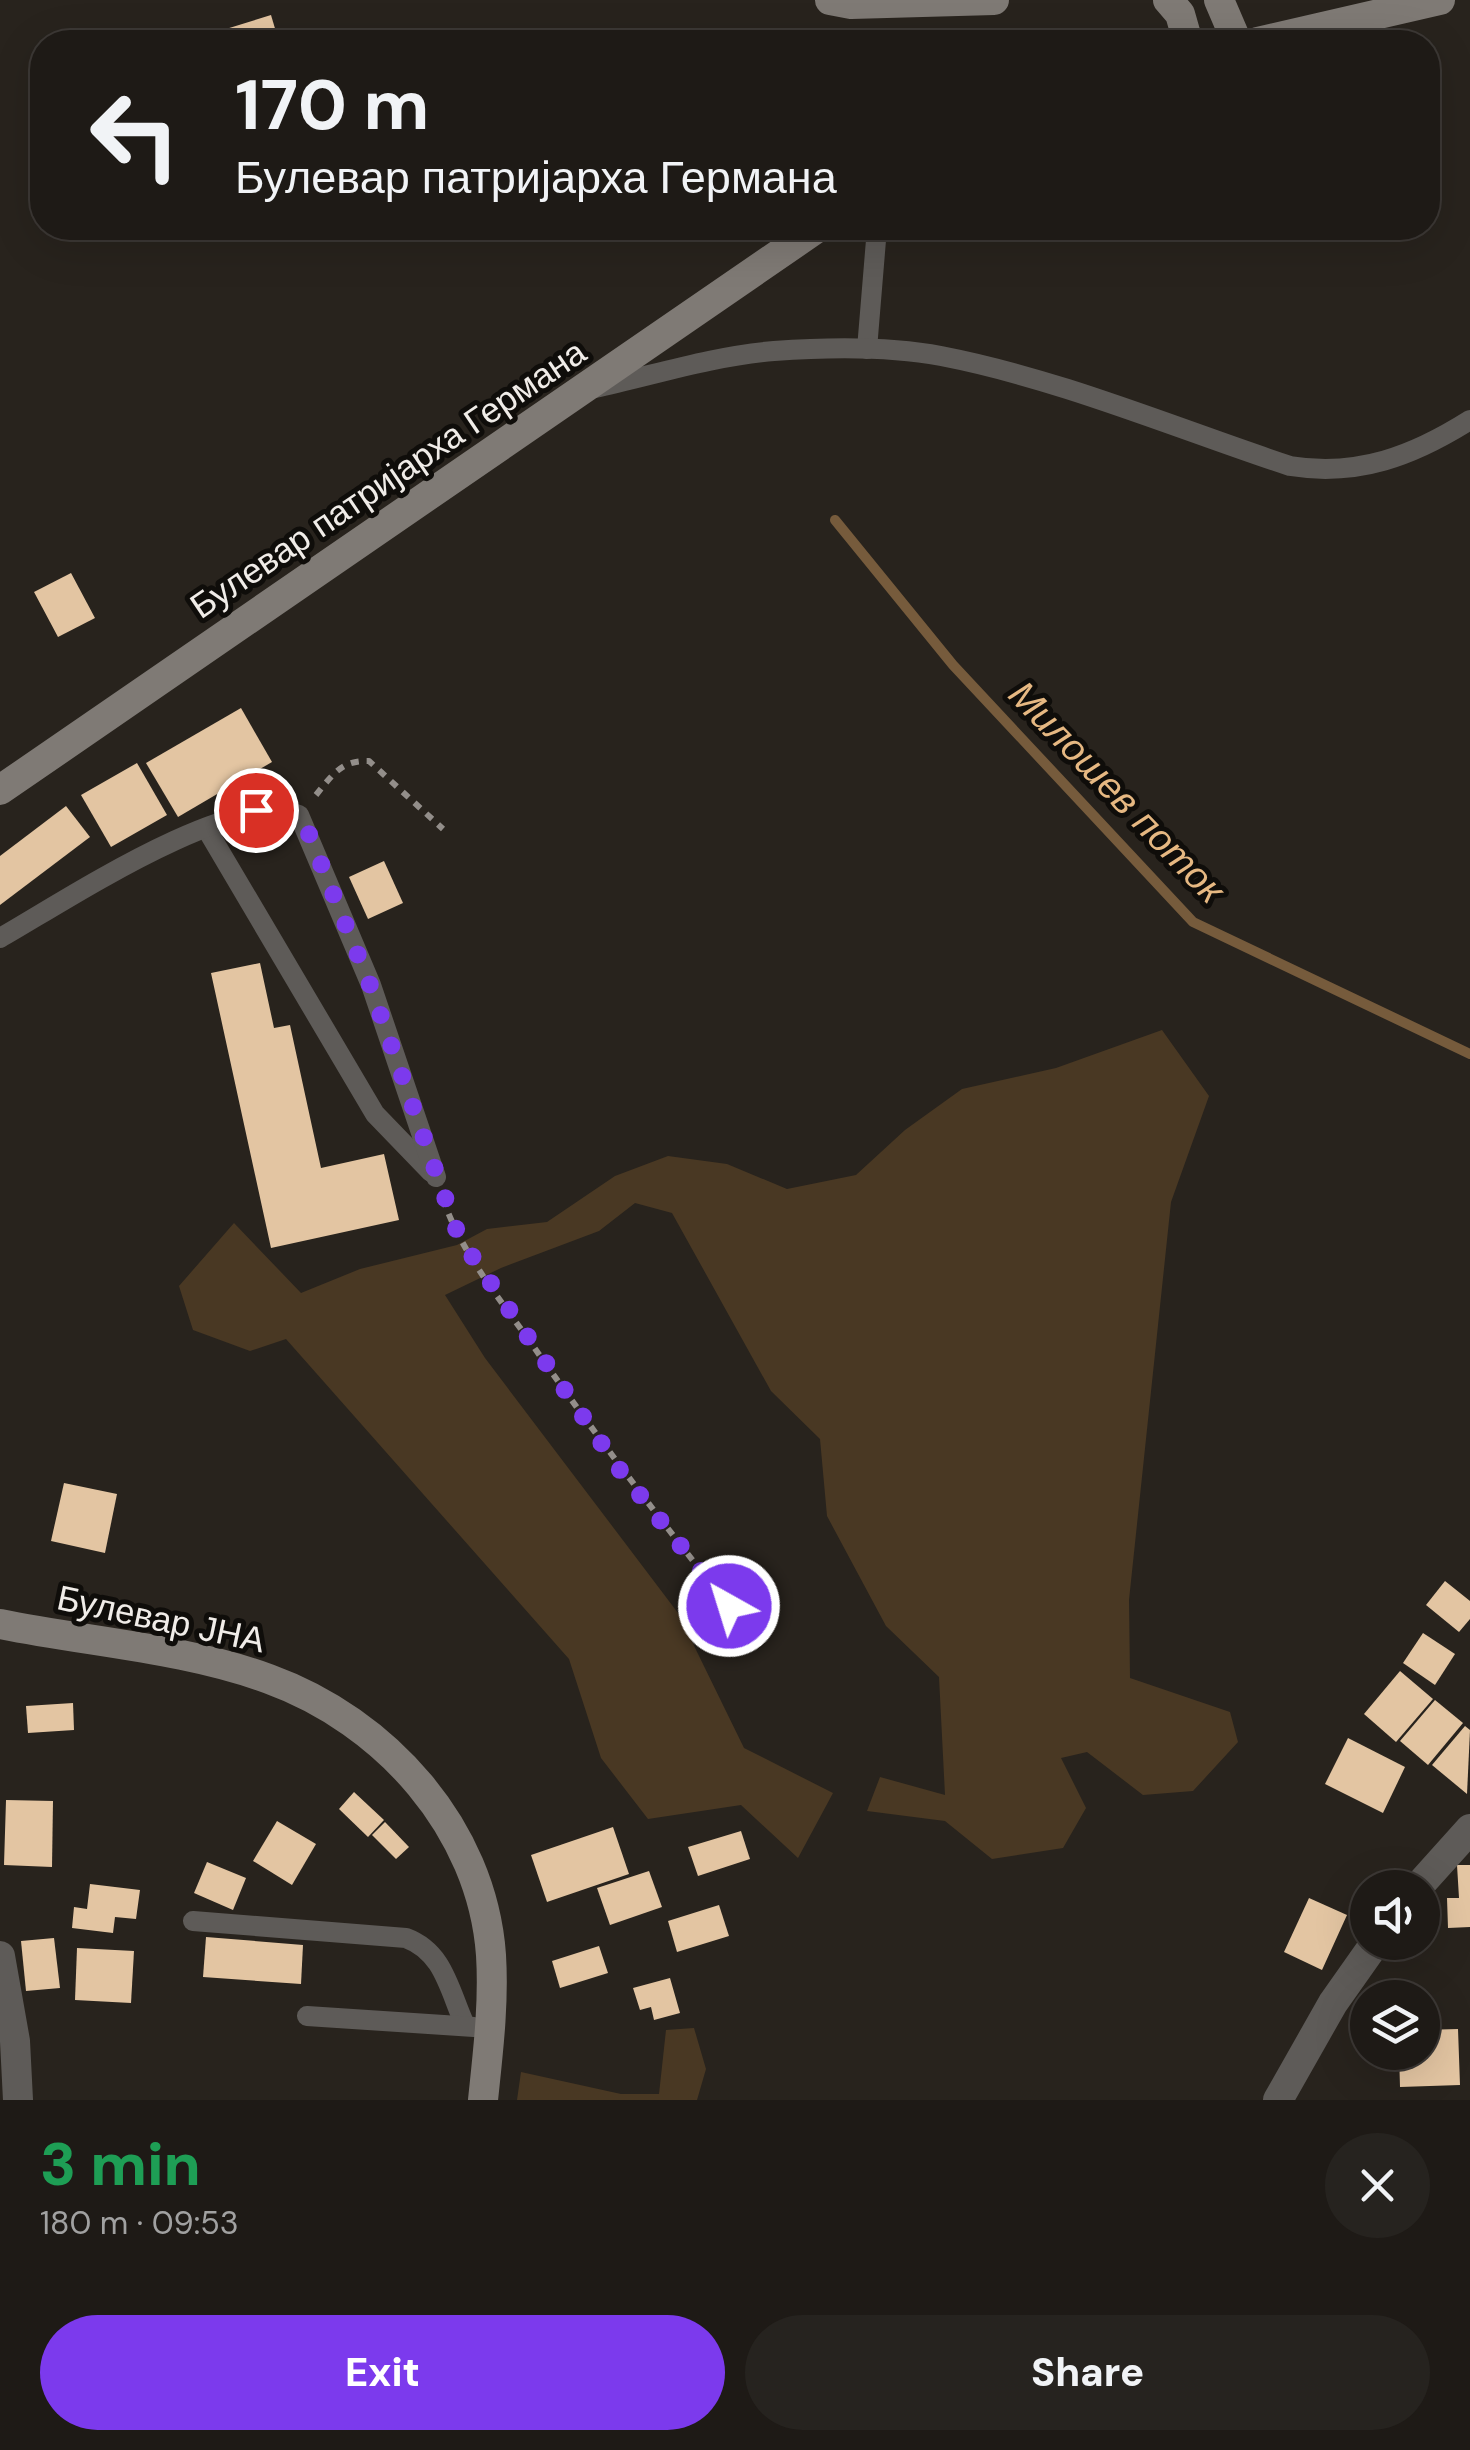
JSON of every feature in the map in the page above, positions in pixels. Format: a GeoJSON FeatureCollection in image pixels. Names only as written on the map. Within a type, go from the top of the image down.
{"type":"FeatureCollection","features":[{"type":"Feature","properties":{"kind":"main road"},"geometry":{"type":"LineString","coordinates":[[830,0],[994,0]]}},
{"type":"Feature","properties":{"kind":"main road"},"geometry":{"type":"LineString","coordinates":[[1220,0],[1232,30]]}},
{"type":"Feature","properties":{"kind":"main road"},"geometry":{"type":"LineString","coordinates":[[1309,30],[1439,0]]}},
{"type":"Feature","properties":{"kind":"main road"},"geometry":{"type":"LineString","coordinates":[[1175,3],[1184,30]]}},
{"type":"Feature","properties":{"kind":"main road","name":"Булевар патријарха Германа"},"geometry":{"type":"LineString","coordinates":[[0,790],[800,240]]}},
{"type":"Feature","properties":{"kind":"main road","name":"Булевар ЈНА"},"geometry":{"type":"LineString","coordinates":[[0,1624],[198,1660],[268,1678],[324,1703],[389,1751],[447,1819],[476,1886],[491,1954],[478,2028],[483,2100]]}},
{"type":"Feature","properties":{"kind":"street"},"geometry":{"type":"LineString","coordinates":[[1432,1870],[1470,1829]]}},
{"type":"Feature","properties":{"kind":"street"},"geometry":{"type":"LineString","coordinates":[[0,1956],[15,2041],[18,2100]]}},
{"type":"Feature","properties":{"kind":"street"},"geometry":{"type":"LineString","coordinates":[[1278,2100],[1333,2003],[1363,1960]]}},
{"type":"Feature","properties":{"kind":"lane"},"geometry":{"type":"LineString","coordinates":[[867,349],[876,240]]}},
{"type":"Feature","properties":{"kind":"lane"},"geometry":{"type":"LineString","coordinates":[[586,390],[697,363],[773,351],[867,349],[940,355],[1032,379],[1290,466],[1322,471],[1383,462],[1419,449],[1470,420]]}},
{"type":"Feature","properties":{"kind":"lane"},"geometry":{"type":"LineString","coordinates":[[0,938],[166,844],[256,810],[299,815],[370,985],[436,1177]]}},
{"type":"Feature","properties":{"kind":"lane"},"geometry":{"type":"LineString","coordinates":[[206,828],[375,1114],[436,1177]]}},
{"type":"Feature","properties":{"kind":"lane"},"geometry":{"type":"LineString","coordinates":[[193,1921],[406,1938],[426,1945],[478,2028]]}},
{"type":"Feature","properties":{"kind":"lane"},"geometry":{"type":"LineString","coordinates":[[307,2016],[478,2028]]}},
{"type":"Feature","properties":{"kind":"path"},"geometry":{"type":"LineString","coordinates":[[299,815],[338,768],[352,760],[369,760],[443,829]]}},
{"type":"Feature","properties":{"kind":"path"},"geometry":{"type":"LineString","coordinates":[[436,1177],[459,1237],[490,1286],[620,1470],[729,1606]]}},
{"type":"Feature","properties":{"kind":"shaded area"},"geometry":{"type":"Polygon","coordinates":[[[1162,1030],[1209,1096],[1171,1202],[1129,1600],[1130,1678],[1230,1712],[1238,1742],[1193,1791],[1143,1795],[1087,1752],[1061,1758],[1086,1808],[1063,1848],[992,1859],[945,1821],[867,1811],[880,1777],[945,1795],[939,1677],[886,1626],[827,1516],[820,1439],[771,1391],[672,1213],[635,1203],[599,1231],[501,1268],[445,1295],[485,1358],[678,1613],[744,1748],[833,1793],[798,1858],[741,1805],[648,1819],[601,1758],[569,1659],[286,1339],[250,1351],[193,1330],[179,1286],[234,1223],[301,1293],[360,1269],[457,1245],[487,1229],[547,1222],[615,1176],[668,1156],[727,1164],[787,1189],[856,1175],[905,1130],[962,1089],[1056,1068],[1162,1030]]]}},
{"type":"Feature","properties":{"kind":"shaded area"},"geometry":{"type":"Polygon","coordinates":[[[694,2028],[706,2069],[697,2100],[517,2100],[521,2072],[621,2094],[659,2094],[666,2030],[694,2028]]]}},
{"type":"Feature","properties":{"kind":"building"},"geometry":{"type":"Polygon","coordinates":[[[271,15],[275,30],[226,30],[271,15]]]}},
{"type":"Feature","properties":{"kind":"building"},"geometry":{"type":"Polygon","coordinates":[[[71,573],[95,618],[58,637],[34,592],[71,573]]]}},
{"type":"Feature","properties":{"kind":"building"},"geometry":{"type":"Polygon","coordinates":[[[241,708],[272,762],[178,817],[146,763],[241,708]]]}},
{"type":"Feature","properties":{"kind":"building"},"geometry":{"type":"Polygon","coordinates":[[[137,763],[167,815],[111,847],[81,795],[137,763]]]}},
{"type":"Feature","properties":{"kind":"building"},"geometry":{"type":"Polygon","coordinates":[[[66,806],[90,837],[0,905],[0,856],[66,806]]]}},
{"type":"Feature","properties":{"kind":"building"},"geometry":{"type":"Polygon","coordinates":[[[384,861],[403,903],[368,919],[349,877],[384,861]]]}},
{"type":"Feature","properties":{"kind":"building"},"geometry":{"type":"Polygon","coordinates":[[[260,963],[274,1028],[290,1025],[321,1168],[384,1154],[399,1220],[271,1248],[211,973],[260,963]]]}},
{"type":"Feature","properties":{"kind":"building"},"geometry":{"type":"Polygon","coordinates":[[[64,1483],[117,1494],[105,1553],[51,1541],[64,1483]]]}},
{"type":"Feature","properties":{"kind":"building"},"geometry":{"type":"Polygon","coordinates":[[[1445,1581],[1470,1601],[1470,1619],[1459,1632],[1426,1605],[1445,1581]]]}},
{"type":"Feature","properties":{"kind":"building"},"geometry":{"type":"Polygon","coordinates":[[[1423,1633],[1455,1654],[1435,1685],[1403,1663],[1423,1633]]]}},
{"type":"Feature","properties":{"kind":"building"},"geometry":{"type":"Polygon","coordinates":[[[1400,1671],[1433,1699],[1396,1742],[1364,1714],[1400,1671]]]}},
{"type":"Feature","properties":{"kind":"building"},"geometry":{"type":"Polygon","coordinates":[[[1435,1700],[1463,1723],[1428,1765],[1400,1741],[1435,1700]]]}},
{"type":"Feature","properties":{"kind":"building"},"geometry":{"type":"Polygon","coordinates":[[[73,1703],[74,1730],[28,1733],[26,1706],[73,1703]]]}},
{"type":"Feature","properties":{"kind":"building"},"geometry":{"type":"Polygon","coordinates":[[[1465,1726],[1470,1730],[1467,1794],[1432,1765],[1465,1726]]]}},
{"type":"Feature","properties":{"kind":"building"},"geometry":{"type":"Polygon","coordinates":[[[1348,1738],[1405,1767],[1383,1813],[1325,1784],[1348,1738]]]}},
{"type":"Feature","properties":{"kind":"building"},"geometry":{"type":"Polygon","coordinates":[[[354,1792],[384,1820],[368,1837],[339,1809],[354,1792]]]}},
{"type":"Feature","properties":{"kind":"building"},"geometry":{"type":"Polygon","coordinates":[[[6,1800],[53,1801],[52,1867],[4,1865],[6,1800]]]}},
{"type":"Feature","properties":{"kind":"building"},"geometry":{"type":"Polygon","coordinates":[[[277,1821],[316,1844],[292,1885],[253,1861],[277,1821]]]}},
{"type":"Feature","properties":{"kind":"building"},"geometry":{"type":"Polygon","coordinates":[[[385,1822],[409,1847],[396,1859],[372,1835],[385,1822]]]}},
{"type":"Feature","properties":{"kind":"building"},"geometry":{"type":"Polygon","coordinates":[[[613,1827],[629,1874],[547,1902],[531,1855],[613,1827]]]}},
{"type":"Feature","properties":{"kind":"building"},"geometry":{"type":"Polygon","coordinates":[[[741,1831],[750,1859],[698,1876],[688,1847],[741,1831]]]}},
{"type":"Feature","properties":{"kind":"building"},"geometry":{"type":"Polygon","coordinates":[[[207,1862],[246,1878],[233,1910],[194,1893],[207,1862]]]}},
{"type":"Feature","properties":{"kind":"building"},"geometry":{"type":"Polygon","coordinates":[[[1457,1865],[1470,1865],[1470,1927],[1448,1928],[1447,1898],[1459,1898],[1457,1865]]]}},
{"type":"Feature","properties":{"kind":"building"},"geometry":{"type":"Polygon","coordinates":[[[649,1871],[662,1907],[610,1925],[597,1888],[649,1871]]]}},
{"type":"Feature","properties":{"kind":"building"},"geometry":{"type":"Polygon","coordinates":[[[90,1884],[140,1890],[136,1919],[115,1917],[113,1933],[72,1928],[74,1907],[87,1909],[90,1884]]]}},
{"type":"Feature","properties":{"kind":"building"},"geometry":{"type":"Polygon","coordinates":[[[1309,1898],[1347,1915],[1322,1970],[1284,1952],[1309,1898]]]}},
{"type":"Feature","properties":{"kind":"building"},"geometry":{"type":"Polygon","coordinates":[[[719,1905],[729,1936],[677,1952],[668,1921],[719,1905]]]}},
{"type":"Feature","properties":{"kind":"building"},"geometry":{"type":"Polygon","coordinates":[[[206,1937],[303,1945],[301,1984],[203,1977],[206,1937]]]}},
{"type":"Feature","properties":{"kind":"building"},"geometry":{"type":"Polygon","coordinates":[[[54,1938],[60,1988],[26,1991],[21,1941],[54,1938]]]}},
{"type":"Feature","properties":{"kind":"building"},"geometry":{"type":"Polygon","coordinates":[[[599,1946],[608,1973],[560,1988],[552,1961],[599,1946]]]}},
{"type":"Feature","properties":{"kind":"building"},"geometry":{"type":"Polygon","coordinates":[[[77,1948],[134,1951],[131,2003],[75,2000],[77,1948]]]}},
{"type":"Feature","properties":{"kind":"building"},"geometry":{"type":"Polygon","coordinates":[[[670,1978],[680,2013],[654,2020],[651,2007],[640,2010],[633,1988],[670,1978]]]}},
{"type":"Feature","properties":{"kind":"building"},"geometry":{"type":"Polygon","coordinates":[[[1458,2029],[1460,2085],[1400,2087],[1400,2070],[1440,2070],[1440,2030],[1458,2029]]]}},
{"type":"Feature","properties":{"kind":"waterway","name":"Милошев поток"},"geometry":{"type":"LineString","coordinates":[[835,520],[953,665],[1193,922],[1470,1054]]}},
{"type":"Feature","properties":{"kind":"route"},"geometry":{"type":"LineString","coordinates":[[256,810],[292,812],[305,824],[370,985],[459,1237],[620,1470],[729,1606]]}}]}
